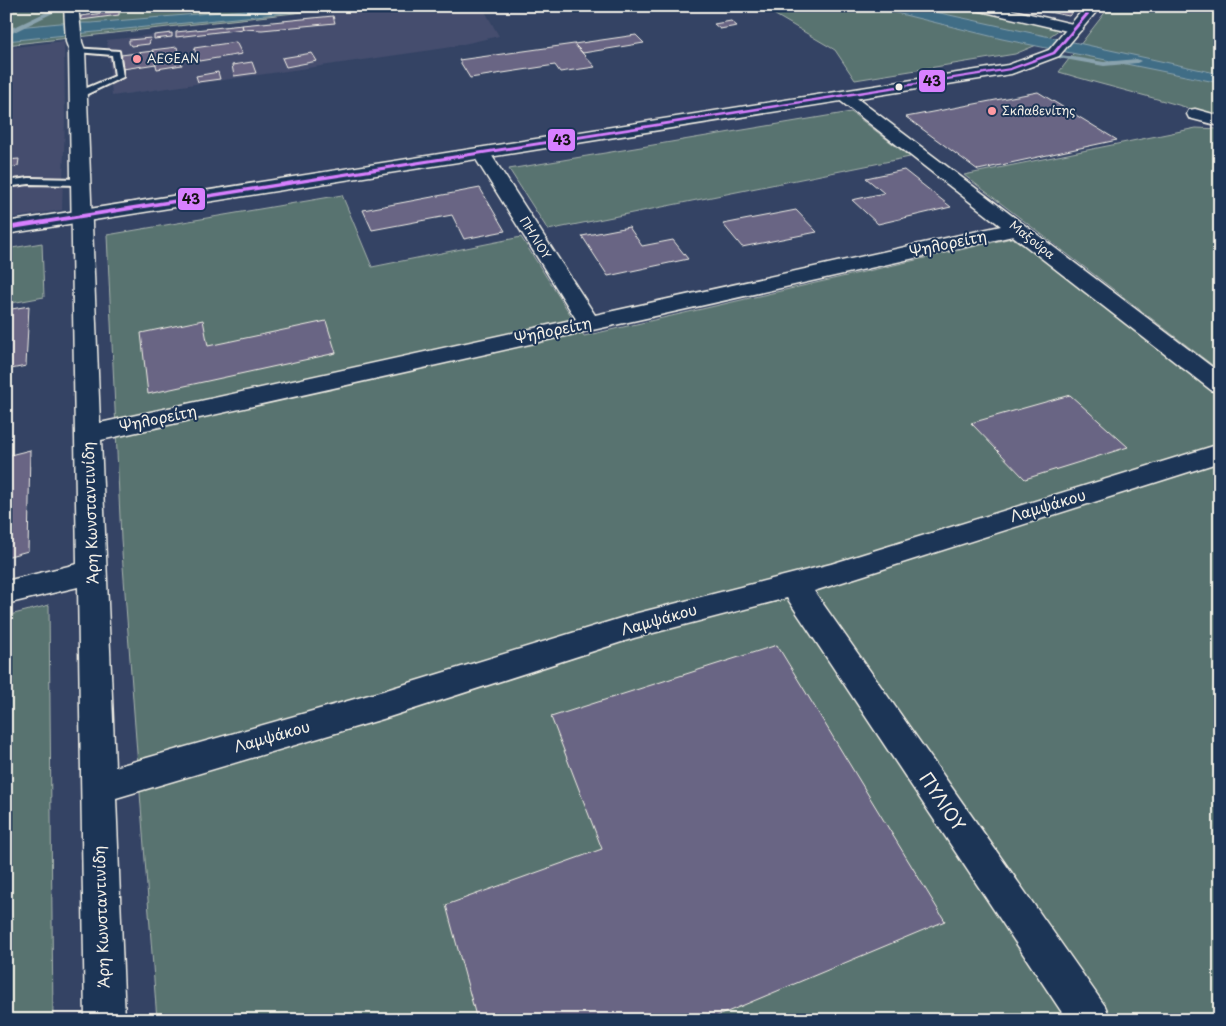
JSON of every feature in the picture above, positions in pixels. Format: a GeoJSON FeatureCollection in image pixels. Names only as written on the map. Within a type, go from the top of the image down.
{"type":"FeatureCollection","features":[{"type":"Feature","properties":{"kind":"street"},"geometry":{"type":"LineString","coordinates":[[6,228],[1000,71],[1039,60],[1054,53],[1094,6]]}},
{"type":"Feature","properties":{"kind":"street"},"geometry":{"type":"LineString","coordinates":[[984,8],[1076,28]]}},
{"type":"Feature","properties":{"kind":"street","name":"Άρη Κωνσταντινίδη"},"geometry":{"type":"LineString","coordinates":[[73,29],[83,216],[105,1020]]}},
{"type":"Feature","properties":{"kind":"street","name":"Μαξούρα"},"geometry":{"type":"LineString","coordinates":[[844,96],[1220,385]]}},
{"type":"Feature","properties":{"kind":"street"},"geometry":{"type":"LineString","coordinates":[[1195,114],[1220,121]]}},
{"type":"Feature","properties":{"kind":"street","name":"ΠΗΛΙΟΥ"},"geometry":{"type":"LineString","coordinates":[[481,153],[589,323]]}},
{"type":"Feature","properties":{"kind":"street","name":"Ψηλορείτη"},"geometry":{"type":"LineString","coordinates":[[89,434],[1017,228]]}},
{"type":"Feature","properties":{"kind":"street","name":"Λαμψάκου"},"geometry":{"type":"LineString","coordinates":[[99,787],[383,706],[634,626],[793,583],[831,575],[1220,452]]}},
{"type":"Feature","properties":{"kind":"street"},"geometry":{"type":"LineString","coordinates":[[6,593],[92,572]]}},
{"type":"Feature","properties":{"kind":"street","name":"ΠΥΛΙΟΥ"},"geometry":{"type":"LineString","coordinates":[[793,583],[1090,1020]]}},
{"type":"Feature","properties":{"kind":"lane"},"geometry":{"type":"LineString","coordinates":[[73,29],[116,53],[118,77],[78,95]]}},
{"type":"Feature","properties":{"kind":"lane"},"geometry":{"type":"LineString","coordinates":[[6,184],[29,181],[81,182]]}},
{"type":"Feature","properties":{"kind":"shaded area"},"geometry":{"type":"Polygon","coordinates":[[[292,6],[355,6],[6,41],[6,28],[60,23],[91,23],[292,6]]]}},
{"type":"Feature","properties":{"kind":"shaded area"},"geometry":{"type":"Polygon","coordinates":[[[408,6],[482,6],[499,36],[446,48],[112,96],[107,40],[408,6]]]}},
{"type":"Feature","properties":{"kind":"shaded area"},"geometry":{"type":"Polygon","coordinates":[[[868,6],[908,6],[1220,74],[1220,83],[1002,39],[868,6]]]}},
{"type":"Feature","properties":{"kind":"shaded area"},"geometry":{"type":"Polygon","coordinates":[[[64,41],[65,120],[62,210],[6,219],[6,48],[64,41]]]}},
{"type":"Feature","properties":{"kind":"green space"},"geometry":{"type":"Polygon","coordinates":[[[6,6],[68,6],[67,18],[156,6],[358,6],[6,45],[6,6]]]}},
{"type":"Feature","properties":{"kind":"green space"},"geometry":{"type":"Polygon","coordinates":[[[760,6],[961,6],[1060,29],[1039,44],[1015,54],[855,80],[835,50],[760,6]]]}},
{"type":"Feature","properties":{"kind":"green space"},"geometry":{"type":"Polygon","coordinates":[[[1110,6],[1220,6],[1220,118],[1180,105],[1059,72],[1110,6]]]}},
{"type":"Feature","properties":{"kind":"green space"},"geometry":{"type":"Polygon","coordinates":[[[851,112],[910,157],[548,230],[509,169],[851,112]]]}},
{"type":"Feature","properties":{"kind":"green space"},"geometry":{"type":"Polygon","coordinates":[[[1196,128],[1220,129],[1220,371],[964,175],[1196,128]]]}},
{"type":"Feature","properties":{"kind":"green space"},"geometry":{"type":"Polygon","coordinates":[[[342,195],[372,267],[521,237],[584,336],[1012,238],[1030,249],[1220,396],[1220,1020],[157,1020],[121,539],[107,235],[342,195]]]}},
{"type":"Feature","properties":{"kind":"green space"},"geometry":{"type":"Polygon","coordinates":[[[42,243],[44,297],[6,304],[6,249],[42,243]]]}},
{"type":"Feature","properties":{"kind":"green space"},"geometry":{"type":"Polygon","coordinates":[[[49,605],[53,1020],[6,1020],[6,616],[49,605]]]}},
{"type":"Feature","properties":{"kind":"building"},"geometry":{"type":"Polygon","coordinates":[[[1018,6],[1077,6],[1069,16],[1018,6]]]}},
{"type":"Feature","properties":{"kind":"building"},"geometry":{"type":"Polygon","coordinates":[[[119,11],[119,15],[81,20],[81,16],[119,11]]]}},
{"type":"Feature","properties":{"kind":"building"},"geometry":{"type":"Polygon","coordinates":[[[333,16],[335,23],[262,30],[243,29],[242,25],[333,16]]]}},
{"type":"Feature","properties":{"kind":"building"},"geometry":{"type":"Polygon","coordinates":[[[731,21],[737,26],[720,29],[714,24],[731,21]]]}},
{"type":"Feature","properties":{"kind":"building"},"geometry":{"type":"Polygon","coordinates":[[[242,25],[243,29],[176,37],[176,32],[242,25]]]}},
{"type":"Feature","properties":{"kind":"building"},"geometry":{"type":"Polygon","coordinates":[[[172,33],[172,37],[154,39],[154,35],[172,33]]]}},
{"type":"Feature","properties":{"kind":"building"},"geometry":{"type":"Polygon","coordinates":[[[636,35],[644,43],[583,53],[574,44],[636,35]]]}},
{"type":"Feature","properties":{"kind":"building"},"geometry":{"type":"Polygon","coordinates":[[[151,38],[149,44],[131,46],[129,43],[129,40],[151,38]]]}},
{"type":"Feature","properties":{"kind":"building"},"geometry":{"type":"Polygon","coordinates":[[[236,42],[242,54],[199,61],[194,48],[236,42]]]}},
{"type":"Feature","properties":{"kind":"building"},"geometry":{"type":"Polygon","coordinates":[[[574,44],[595,67],[560,72],[555,65],[470,78],[459,60],[574,44]]]}},
{"type":"Feature","properties":{"kind":"building"},"geometry":{"type":"Polygon","coordinates":[[[177,47],[182,65],[157,69],[152,50],[177,47]]]}},
{"type":"Feature","properties":{"kind":"building"},"geometry":{"type":"Polygon","coordinates":[[[153,51],[156,64],[123,69],[121,55],[153,51]]]}},
{"type":"Feature","properties":{"kind":"building"},"geometry":{"type":"Polygon","coordinates":[[[312,53],[317,61],[286,67],[282,58],[312,53]]]}},
{"type":"Feature","properties":{"kind":"building"},"geometry":{"type":"Polygon","coordinates":[[[252,62],[256,73],[234,76],[232,65],[252,62]]]}},
{"type":"Feature","properties":{"kind":"building"},"geometry":{"type":"Polygon","coordinates":[[[218,72],[220,79],[198,82],[196,76],[218,72]]]}},
{"type":"Feature","properties":{"kind":"building"},"geometry":{"type":"Polygon","coordinates":[[[1038,92],[1117,140],[978,170],[906,117],[1038,92]]]}},
{"type":"Feature","properties":{"kind":"building"},"geometry":{"type":"Polygon","coordinates":[[[19,159],[18,166],[6,168],[6,160],[19,159]]]}},
{"type":"Feature","properties":{"kind":"building"},"geometry":{"type":"Polygon","coordinates":[[[904,170],[951,207],[878,224],[852,200],[884,193],[866,178],[904,170]]]}},
{"type":"Feature","properties":{"kind":"building"},"geometry":{"type":"Polygon","coordinates":[[[480,188],[505,231],[464,239],[452,215],[372,230],[363,210],[480,188]]]}},
{"type":"Feature","properties":{"kind":"building"},"geometry":{"type":"Polygon","coordinates":[[[796,210],[817,232],[742,247],[723,224],[796,210]]]}},
{"type":"Feature","properties":{"kind":"building"},"geometry":{"type":"Polygon","coordinates":[[[629,227],[642,246],[673,240],[688,259],[608,276],[582,236],[629,227]]]}},
{"type":"Feature","properties":{"kind":"building"},"geometry":{"type":"Polygon","coordinates":[[[29,306],[26,366],[6,370],[6,310],[29,306]]]}},
{"type":"Feature","properties":{"kind":"building"},"geometry":{"type":"Polygon","coordinates":[[[203,320],[208,346],[326,321],[336,353],[148,394],[141,333],[203,320]]]}},
{"type":"Feature","properties":{"kind":"building"},"geometry":{"type":"Polygon","coordinates":[[[1070,395],[1128,447],[1025,479],[971,423],[1070,395]]]}},
{"type":"Feature","properties":{"kind":"building"},"geometry":{"type":"Polygon","coordinates":[[[30,450],[28,551],[6,557],[6,456],[30,450]]]}},
{"type":"Feature","properties":{"kind":"building"},"geometry":{"type":"Polygon","coordinates":[[[777,645],[945,921],[708,1020],[477,1020],[446,905],[602,849],[551,717],[777,645]]]}},
{"type":"Feature","properties":{"kind":"waterway"},"geometry":{"type":"LineString","coordinates":[[6,34],[58,9],[58,6]]}},
{"type":"Feature","properties":{"kind":"waterway"},"geometry":{"type":"LineString","coordinates":[[1055,56],[1104,64],[1137,61]]}},
{"type":"Feature","properties":{"kind":"transit line","name":"43"},"geometry":{"type":"LineString","coordinates":[[6,228],[1011,69],[1054,53],[1094,6]]}},
{"type":"Feature","properties":{"kind":"place","name":"AEGEAN"},"geometry":{"type":"Point","coordinates":[137,59]}},
{"type":"Feature","properties":{"kind":"place","name":"Σκλαβενίτης"},"geometry":{"type":"Point","coordinates":[992,111]}}]}
